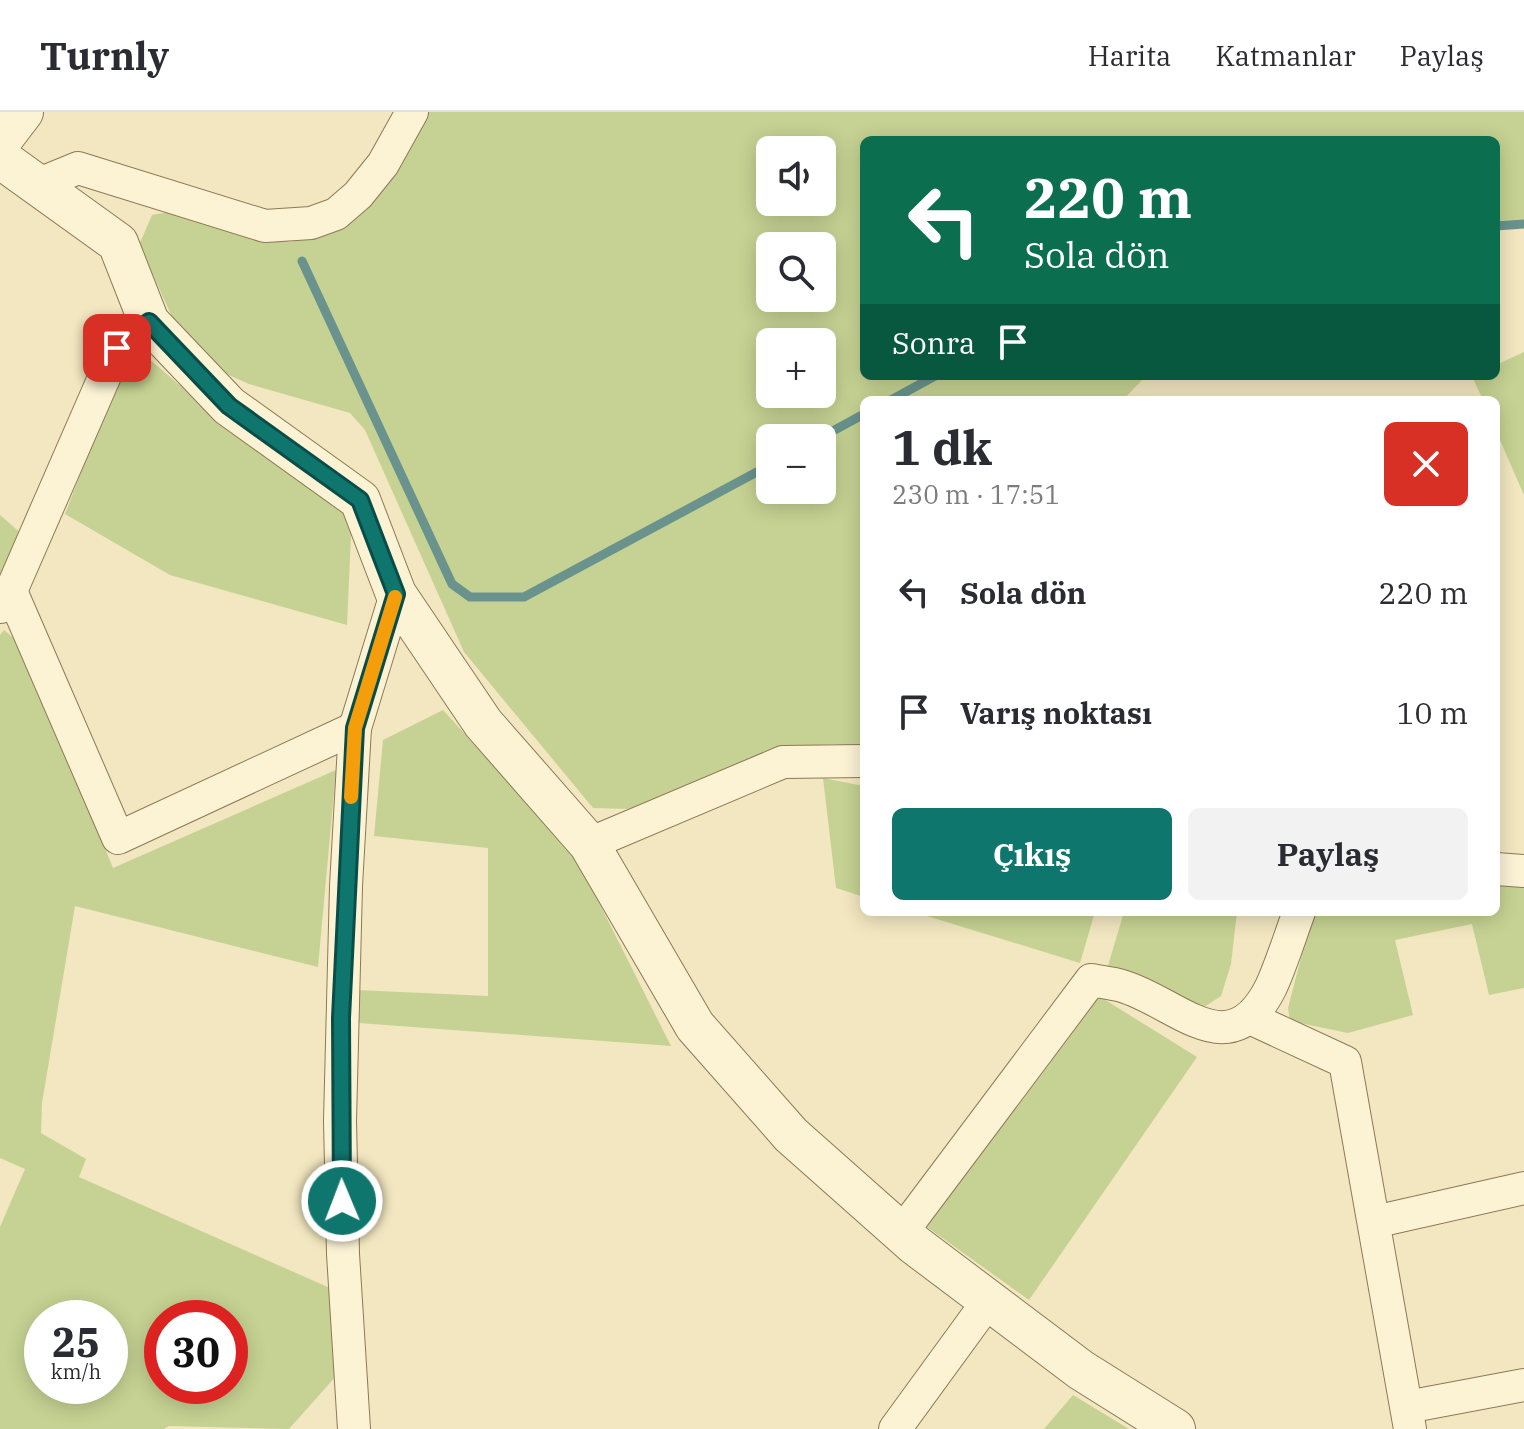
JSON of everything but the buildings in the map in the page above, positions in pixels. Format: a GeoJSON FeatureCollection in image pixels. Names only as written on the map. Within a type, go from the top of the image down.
{"type":"FeatureCollection","features":[{"type":"Feature","properties":{"kind":"street"},"geometry":{"type":"LineString","coordinates":[[0,142],[23,112]]}},
{"type":"Feature","properties":{"kind":"street"},"geometry":{"type":"LineString","coordinates":[[39,184],[78,168],[265,226],[311,223],[336,214],[358,195],[383,164],[412,112]]}},
{"type":"Feature","properties":{"kind":"street"},"geometry":{"type":"LineString","coordinates":[[0,158],[118,243],[149,322],[229,406],[360,500],[396,594],[483,723],[589,844],[695,1026],[791,1135],[902,1232],[989,1300],[1081,1370],[1175,1429]]}},
{"type":"Feature","properties":{"kind":"street"},"geometry":{"type":"LineString","coordinates":[[149,322],[117,348],[6,599],[118,838],[355,728]]}},
{"type":"Feature","properties":{"kind":"street"},"geometry":{"type":"LineString","coordinates":[[354,1429],[343,1254],[340,1092],[344,915],[355,728],[396,594]]}},
{"type":"Feature","properties":{"kind":"street"},"geometry":{"type":"LineString","coordinates":[[589,844],[783,762],[860,761]]}},
{"type":"Feature","properties":{"kind":"street"},"geometry":{"type":"LineString","coordinates":[[1500,869],[1524,871]]}},
{"type":"Feature","properties":{"kind":"street"},"geometry":{"type":"LineString","coordinates":[[902,1232],[1091,980],[1123,986],[1213,1029],[1232,1027],[1250,1018],[1271,987],[1298,916]]}},
{"type":"Feature","properties":{"kind":"street"},"geometry":{"type":"LineString","coordinates":[[1250,1018],[1345,1062],[1408,1418],[1524,1385]]}},
{"type":"Feature","properties":{"kind":"street"},"geometry":{"type":"LineString","coordinates":[[1374,1222],[1524,1188]]}},
{"type":"Feature","properties":{"kind":"street"},"geometry":{"type":"LineString","coordinates":[[895,1429],[989,1300]]}},
{"type":"Feature","properties":{"kind":"green space"},"geometry":{"type":"Polygon","coordinates":[[[428,112],[1524,112],[1524,225],[1500,226],[1500,136],[860,136],[860,380],[1142,380],[1127,396],[860,396],[860,747],[835,744],[779,748],[628,809],[593,808],[464,652],[365,430],[350,413],[249,384],[204,364],[174,321],[139,245],[152,215],[174,211],[217,226],[291,242],[343,222],[428,112]]]}},
{"type":"Feature","properties":{"kind":"green space"},"geometry":{"type":"Polygon","coordinates":[[[139,350],[231,430],[352,513],[347,625],[170,575],[65,514],[124,361],[139,350]]]}},
{"type":"Feature","properties":{"kind":"green space"},"geometry":{"type":"Polygon","coordinates":[[[1524,352],[1524,495],[1500,440],[1500,396],[1481,396],[1474,380],[1500,380],[1500,363],[1524,352]]]}},
{"type":"Feature","properties":{"kind":"green space"},"geometry":{"type":"Polygon","coordinates":[[[0,515],[24,536],[0,580],[0,515]]]}},
{"type":"Feature","properties":{"kind":"green space"},"geometry":{"type":"Polygon","coordinates":[[[4,630],[24,647],[113,868],[336,770],[318,967],[75,906],[42,1103],[41,1133],[86,1159],[79,1177],[330,1288],[337,1375],[289,1429],[169,1426],[164,1429],[0,1429],[0,1227],[25,1169],[0,1158],[0,635],[4,630]]]}},
{"type":"Feature","properties":{"kind":"green space"},"geometry":{"type":"Polygon","coordinates":[[[443,710],[574,853],[671,1046],[359,1023],[357,990],[488,996],[488,848],[374,836],[383,740],[443,710]]]}},
{"type":"Feature","properties":{"kind":"green space"},"geometry":{"type":"Polygon","coordinates":[[[823,778],[860,785],[860,896],[836,888],[823,778]]]}},
{"type":"Feature","properties":{"kind":"green space"},"geometry":{"type":"Polygon","coordinates":[[[1500,882],[1524,884],[1524,988],[1489,995],[1472,924],[1395,940],[1413,1015],[1348,1033],[1290,1021],[1288,1008],[1312,916],[1500,916],[1500,882]]]}},
{"type":"Feature","properties":{"kind":"green space"},"geometry":{"type":"Polygon","coordinates":[[[927,916],[1094,916],[1080,963],[927,916]]]}},
{"type":"Feature","properties":{"kind":"green space"},"geometry":{"type":"Polygon","coordinates":[[[1123,916],[1237,916],[1231,964],[1221,996],[1204,1007],[1107,969],[1123,916]]]}},
{"type":"Feature","properties":{"kind":"green space"},"geometry":{"type":"Polygon","coordinates":[[[1094,993],[1197,1057],[1029,1300],[927,1227],[1094,993]]]}},
{"type":"Feature","properties":{"kind":"green space"},"geometry":{"type":"Polygon","coordinates":[[[1073,1395],[1129,1429],[1044,1429],[1073,1395]]]}},
{"type":"Feature","properties":{"kind":"waterway"},"geometry":{"type":"LineString","coordinates":[[1500,226],[1524,224]]}},
{"type":"Feature","properties":{"kind":"waterway"},"geometry":{"type":"LineString","coordinates":[[302,261],[452,584],[470,597],[524,597],[756,473]]}},
{"type":"Feature","properties":{"kind":"waterway"},"geometry":{"type":"LineString","coordinates":[[898,396],[928,380]]}},
{"type":"Feature","properties":{"kind":"waterway"},"geometry":{"type":"LineString","coordinates":[[836,429],[860,416]]}},
{"type":"Feature","properties":{"kind":"slow traffic"},"geometry":{"type":"LineString","coordinates":[[351,797],[355,728],[395,597]]}},
{"type":"Feature","properties":{"kind":"route"},"geometry":{"type":"LineString","coordinates":[[117,348],[149,322],[229,406],[272,433],[360,500],[396,594],[355,728],[341,1018],[342,1201]]}}]}
